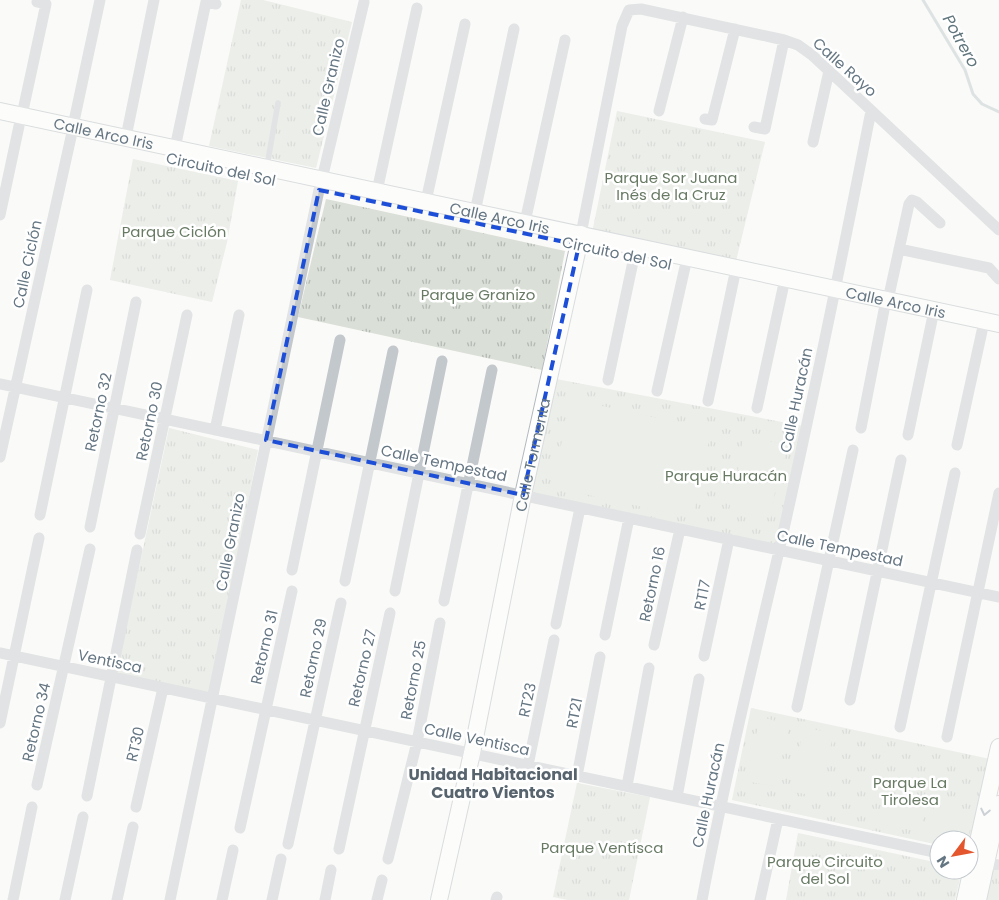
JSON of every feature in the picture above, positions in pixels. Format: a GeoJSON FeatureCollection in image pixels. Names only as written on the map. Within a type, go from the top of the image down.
{"type":"FeatureCollection","features":[{"type":"Feature","properties":{"kind":"street","name":"Calle Ciclón"},"geometry":{"type":"LineString","coordinates":[[0,457],[100,0]]}},
{"type":"Feature","properties":{"kind":"street"},"geometry":{"type":"LineString","coordinates":[[126,137],[154,0]]}},
{"type":"Feature","properties":{"kind":"street"},"geometry":{"type":"LineString","coordinates":[[0,215],[46,4],[37,2]]}},
{"type":"Feature","properties":{"kind":"street"},"geometry":{"type":"LineString","coordinates":[[175,148],[206,2],[216,4]]}},
{"type":"Feature","properties":{"kind":"street","name":"Calle Granizo"},"geometry":{"type":"LineString","coordinates":[[170,900],[214,699],[266,440],[321,185],[364,2]]}},
{"type":"Feature","properties":{"kind":"street"},"geometry":{"type":"LineString","coordinates":[[376,191],[417,8]]}},
{"type":"Feature","properties":{"kind":"street","name":"Calle Rayo"},"geometry":{"type":"LineString","coordinates":[[629,10],[641,9],[683,17],[784,40],[798,45],[829,71],[999,230]]}},
{"type":"Feature","properties":{"kind":"street","name":"Calle Tormenta"},"geometry":{"type":"LineString","coordinates":[[439,900],[472,753],[523,495],[580,240],[622,26],[629,10]]}},
{"type":"Feature","properties":{"kind":"street"},"geometry":{"type":"LineString","coordinates":[[659,111],[683,17]]}},
{"type":"Feature","properties":{"kind":"street"},"geometry":{"type":"LineString","coordinates":[[426,201],[465,24]]}},
{"type":"Feature","properties":{"kind":"street"},"geometry":{"type":"LineString","coordinates":[[475,212],[514,29]]}},
{"type":"Feature","properties":{"kind":"street"},"geometry":{"type":"LineString","coordinates":[[705,119],[712,120],[735,30]]}},
{"type":"Feature","properties":{"kind":"street"},"geometry":{"type":"LineString","coordinates":[[525,222],[565,40]]}},
{"type":"Feature","properties":{"kind":"street"},"geometry":{"type":"LineString","coordinates":[[754,127],[765,129],[784,40]]}},
{"type":"Feature","properties":{"kind":"street"},"geometry":{"type":"LineString","coordinates":[[813,142],[829,71]]}},
{"type":"Feature","properties":{"kind":"street","name":"Calle Huracán"},"geometry":{"type":"LineString","coordinates":[[702,900],[720,806],[835,294],[871,110]]}},
{"type":"Feature","properties":{"kind":"street","name":"Calle Arco Iris"},"geometry":{"type":"LineString","coordinates":[[0,111],[21,121],[72,132],[126,137],[175,148],[233,166],[267,168],[321,185],[376,191],[426,201],[525,222],[580,240],[886,305],[999,324]]}},
{"type":"Feature","properties":{"kind":"street"},"geometry":{"type":"LineString","coordinates":[[0,122],[21,121]]}},
{"type":"Feature","properties":{"kind":"street","name":"Circuito del Sol"},"geometry":{"type":"LineString","coordinates":[[72,132],[580,240],[634,257],[783,288],[835,294]]}},
{"type":"Feature","properties":{"kind":"street"},"geometry":{"type":"LineString","coordinates":[[860,428],[909,204],[912,200],[917,202],[940,223]]}},
{"type":"Feature","properties":{"kind":"street"},"geometry":{"type":"LineString","coordinates":[[899,249],[989,268],[999,279]]}},
{"type":"Feature","properties":{"kind":"street"},"geometry":{"type":"LineString","coordinates":[[608,380],[634,257]]}},
{"type":"Feature","properties":{"kind":"street"},"geometry":{"type":"LineString","coordinates":[[657,391],[684,267]]}},
{"type":"Feature","properties":{"kind":"street"},"geometry":{"type":"LineString","coordinates":[[708,401],[734,278]]}},
{"type":"Feature","properties":{"kind":"street"},"geometry":{"type":"LineString","coordinates":[[757,408],[783,288]]}},
{"type":"Feature","properties":{"kind":"street"},"geometry":{"type":"LineString","coordinates":[[40,515],[87,290]]}},
{"type":"Feature","properties":{"kind":"street","name":"Retorno 32"},"geometry":{"type":"LineString","coordinates":[[90,527],[136,302]]}},
{"type":"Feature","properties":{"kind":"street"},"geometry":{"type":"LineString","coordinates":[[886,305],[932,320],[999,334]]}},
{"type":"Feature","properties":{"kind":"street","name":"Retorno 30"},"geometry":{"type":"LineString","coordinates":[[140,534],[187,314]]}},
{"type":"Feature","properties":{"kind":"street"},"geometry":{"type":"LineString","coordinates":[[215,430],[239,315]]}},
{"type":"Feature","properties":{"kind":"street"},"geometry":{"type":"LineString","coordinates":[[908,435],[932,320]]}},
{"type":"Feature","properties":{"kind":"street"},"geometry":{"type":"LineString","coordinates":[[957,445],[982,331]]}},
{"type":"Feature","properties":{"kind":"street"},"geometry":{"type":"LineString","coordinates":[[292,570],[340,340]]}},
{"type":"Feature","properties":{"kind":"street"},"geometry":{"type":"LineString","coordinates":[[345,581],[393,351]]}},
{"type":"Feature","properties":{"kind":"street"},"geometry":{"type":"LineString","coordinates":[[394,591],[442,361]]}},
{"type":"Feature","properties":{"kind":"street"},"geometry":{"type":"LineString","coordinates":[[444,601],[470,484],[492,370]]}},
{"type":"Feature","properties":{"kind":"street","name":"Calle Tempestad"},"geometry":{"type":"LineString","coordinates":[[0,384],[999,597]]}},
{"type":"Feature","properties":{"kind":"street"},"geometry":{"type":"LineString","coordinates":[[797,706],[853,450]]}},
{"type":"Feature","properties":{"kind":"street"},"geometry":{"type":"LineString","coordinates":[[850,700],[901,460]]}},
{"type":"Feature","properties":{"kind":"street"},"geometry":{"type":"LineString","coordinates":[[900,727],[955,473]]}},
{"type":"Feature","properties":{"kind":"street"},"geometry":{"type":"LineString","coordinates":[[947,737],[999,493]]}},
{"type":"Feature","properties":{"kind":"street"},"geometry":{"type":"LineString","coordinates":[[556,624],[580,508]]}},
{"type":"Feature","properties":{"kind":"street"},"geometry":{"type":"LineString","coordinates":[[605,635],[629,518]]}},
{"type":"Feature","properties":{"kind":"street","name":"Retorno 16"},"geometry":{"type":"LineString","coordinates":[[654,645],[680,529]]}},
{"type":"Feature","properties":{"kind":"street"},"geometry":{"type":"LineString","coordinates":[[0,723],[39,538]]}},
{"type":"Feature","properties":{"kind":"street","name":"RT17"},"geometry":{"type":"LineString","coordinates":[[704,656],[730,539]]}},
{"type":"Feature","properties":{"kind":"street","name":"Retorno 34"},"geometry":{"type":"LineString","coordinates":[[37,784],[90,549]]}},
{"type":"Feature","properties":{"kind":"street"},"geometry":{"type":"LineString","coordinates":[[87,796],[137,550]]}},
{"type":"Feature","properties":{"kind":"street","name":"Retorno 31"},"geometry":{"type":"LineString","coordinates":[[240,828],[292,591]]}},
{"type":"Feature","properties":{"kind":"street","name":"Retorno 29"},"geometry":{"type":"LineString","coordinates":[[288,844],[341,602]]}},
{"type":"Feature","properties":{"kind":"street","name":"Retorno 27"},"geometry":{"type":"LineString","coordinates":[[339,849],[390,613]]}},
{"type":"Feature","properties":{"kind":"street","name":"Retorno 25"},"geometry":{"type":"LineString","coordinates":[[388,859],[417,742],[440,623]]}},
{"type":"Feature","properties":{"kind":"street","name":"RT23"},"geometry":{"type":"LineString","coordinates":[[528,766],[554,640]]}},
{"type":"Feature","properties":{"kind":"street","name":"Ventisca"},"geometry":{"type":"LineString","coordinates":[[0,653],[214,699]]}},
{"type":"Feature","properties":{"kind":"street","name":"RT21"},"geometry":{"type":"LineString","coordinates":[[577,776],[600,657]]}},
{"type":"Feature","properties":{"kind":"street"},"geometry":{"type":"LineString","coordinates":[[627,786],[650,668]]}},
{"type":"Feature","properties":{"kind":"street"},"geometry":{"type":"LineString","coordinates":[[677,797],[699,679]]}},
{"type":"Feature","properties":{"kind":"street","name":"RT30"},"geometry":{"type":"LineString","coordinates":[[136,807],[163,688]]}},
{"type":"Feature","properties":{"kind":"street","name":"Calle Ventisca"},"geometry":{"type":"LineString","coordinates":[[214,699],[929,851]]}},
{"type":"Feature","properties":{"kind":"street"},"geometry":{"type":"LineString","coordinates":[[978,900],[999,747]]}},
{"type":"Feature","properties":{"kind":"street"},"geometry":{"type":"LineString","coordinates":[[965,900],[982,862],[999,804]]}},
{"type":"Feature","properties":{"kind":"street"},"geometry":{"type":"LineString","coordinates":[[13,900],[32,807]]}},
{"type":"Feature","properties":{"kind":"street"},"geometry":{"type":"LineString","coordinates":[[65,900],[83,817]]}},
{"type":"Feature","properties":{"kind":"street"},"geometry":{"type":"LineString","coordinates":[[760,900],[778,818]]}},
{"type":"Feature","properties":{"kind":"street"},"geometry":{"type":"LineString","coordinates":[[117,900],[133,827]]}},
{"type":"Feature","properties":{"kind":"street"},"geometry":{"type":"LineString","coordinates":[[222,900],[233,850]]}},
{"type":"Feature","properties":{"kind":"street"},"geometry":{"type":"LineString","coordinates":[[272,900],[281,859]]}},
{"type":"Feature","properties":{"kind":"street"},"geometry":{"type":"LineString","coordinates":[[325,900],[332,870]]}},
{"type":"Feature","properties":{"kind":"street"},"geometry":{"type":"LineString","coordinates":[[378,900],[382,880]]}},
{"type":"Feature","properties":{"kind":"lane"},"geometry":{"type":"LineString","coordinates":[[267,168],[278,104]]}},
{"type":"Feature","properties":{"kind":"highlighted area"},"geometry":{"type":"Polygon","coordinates":[[[319,190],[579,245],[523,495],[266,440],[319,190]]]}},
{"type":"Feature","properties":{"kind":"green space"},"geometry":{"type":"Polygon","coordinates":[[[241,0],[263,0],[352,22],[316,168],[209,146],[241,0]]]}},
{"type":"Feature","properties":{"kind":"green space","name":"Parque Sor Juana Inés de la Cruz"},"geometry":{"type":"Polygon","coordinates":[[[617,111],[765,142],[736,261],[592,233],[617,111]]]}},
{"type":"Feature","properties":{"kind":"green space","name":"Parque Ciclón"},"geometry":{"type":"Polygon","coordinates":[[[133,159],[238,181],[227,242],[212,302],[110,280],[133,159]]]}},
{"type":"Feature","properties":{"kind":"green space","name":"Parque Granizo"},"geometry":{"type":"Polygon","coordinates":[[[326,199],[565,251],[542,370],[298,317],[326,199]]]}},
{"type":"Feature","properties":{"kind":"green space","name":"Parque Huracán"},"geometry":{"type":"Polygon","coordinates":[[[556,379],[803,426],[779,550],[523,495],[556,379]]]}},
{"type":"Feature","properties":{"kind":"green space"},"geometry":{"type":"Polygon","coordinates":[[[571,399],[711,430],[693,518],[552,487],[571,399]]]}},
{"type":"Feature","properties":{"kind":"green space"},"geometry":{"type":"Polygon","coordinates":[[[169,428],[258,450],[211,694],[116,675],[169,428]]]}},
{"type":"Feature","properties":{"kind":"green space"},"geometry":{"type":"Polygon","coordinates":[[[743,437],[786,444],[781,477],[738,470],[743,437]]]}},
{"type":"Feature","properties":{"kind":"green space"},"geometry":{"type":"Polygon","coordinates":[[[735,479],[776,486],[771,518],[729,511],[735,479]]]}},
{"type":"Feature","properties":{"kind":"green space","name":"Parque La Tirolesa"},"geometry":{"type":"Polygon","coordinates":[[[751,708],[990,759],[974,830],[929,830],[929,843],[732,800],[751,708]]]}},
{"type":"Feature","properties":{"kind":"green space"},"geometry":{"type":"Polygon","coordinates":[[[764,718],[785,723],[789,726],[776,784],[773,786],[750,782],[747,779],[759,721],[764,718]]]}},
{"type":"Feature","properties":{"kind":"green space"},"geometry":{"type":"Polygon","coordinates":[[[806,728],[829,732],[833,736],[820,794],[817,796],[793,792],[791,789],[803,731],[806,728]]]}},
{"type":"Feature","properties":{"kind":"green space","name":"Parque Ventísca"},"geometry":{"type":"Polygon","coordinates":[[[577,783],[650,797],[629,900],[568,900],[553,897],[577,783]]]}},
{"type":"Feature","properties":{"kind":"green space"},"geometry":{"type":"Polygon","coordinates":[[[886,798],[925,806],[920,832],[881,824],[886,798]]]}},
{"type":"Feature","properties":{"kind":"green space"},"geometry":{"type":"Polygon","coordinates":[[[934,806],[973,814],[970,830],[930,830],[934,806]]]}},
{"type":"Feature","properties":{"kind":"green space","name":"Parque Circuito del Sol"},"geometry":{"type":"Polygon","coordinates":[[[798,833],[929,861],[929,880],[960,880],[955,900],[786,900],[798,833]]]}},
{"type":"Feature","properties":{"kind":"green space"},"geometry":{"type":"Polygon","coordinates":[[[992,869],[999,871],[999,900],[986,900],[992,869]]]}},
{"type":"Feature","properties":{"kind":"waterway","name":"Potrero"},"geometry":{"type":"LineString","coordinates":[[923,0],[965,70],[973,94],[982,104],[999,112]]}},
{"type":"Feature","properties":{"kind":"district","name":"Unidad Habitacional Cuatro Vientos"},"geometry":{"type":"Point","coordinates":[493,783]}}]}
